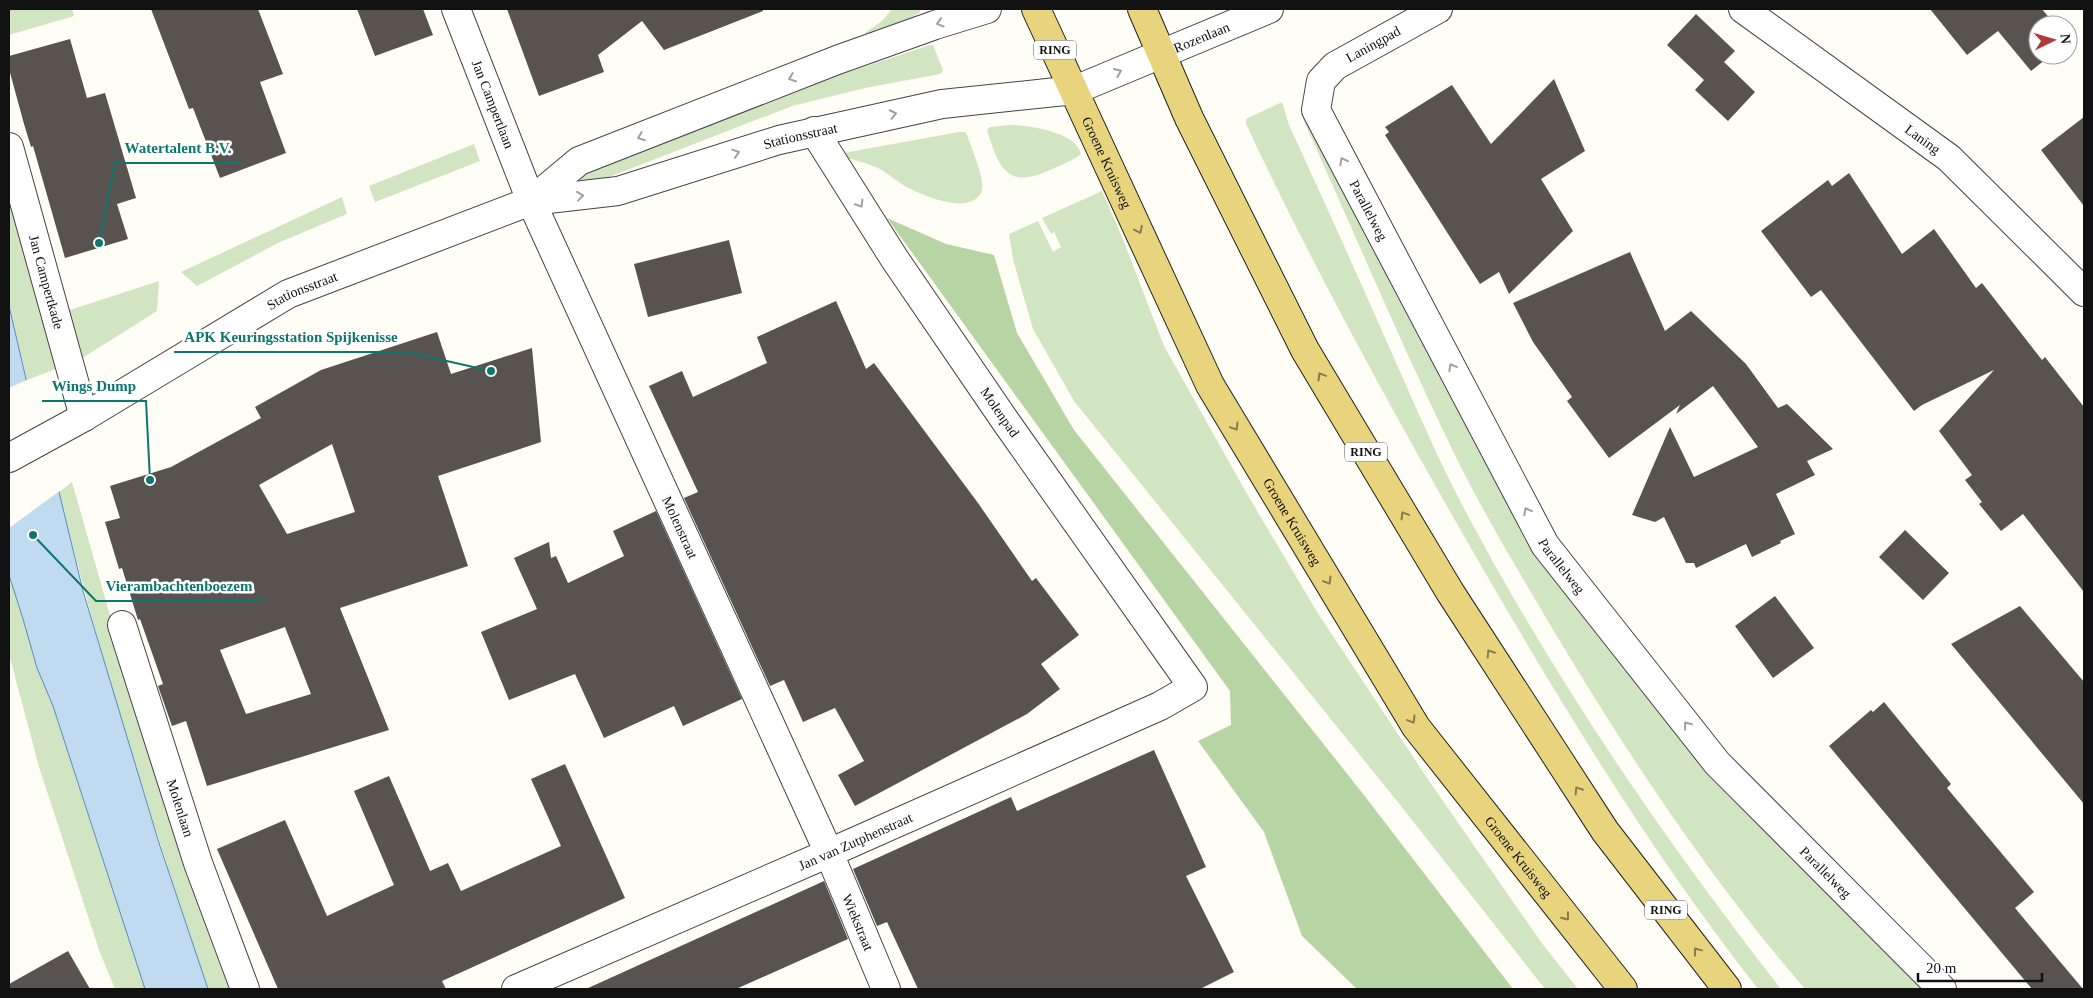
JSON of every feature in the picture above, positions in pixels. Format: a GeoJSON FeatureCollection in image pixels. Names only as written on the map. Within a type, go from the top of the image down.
{"type":"FeatureCollection","features":[{"type":"Feature","properties":{"kind":"main road","name":"Groene Kruisweg"},"geometry":{"type":"LineString","coordinates":[[1036,9],[1210,385],[1411,718],[1623,989]]}},
{"type":"Feature","properties":{"kind":"main road","name":"RING"},"geometry":{"type":"LineString","coordinates":[[1142,9],[1192,126],[1305,350],[1445,583],[1605,830],[1727,989]]}},
{"type":"Feature","properties":{"kind":"street","name":"Jan Campertlaan"},"geometry":{"type":"LineString","coordinates":[[456,9],[531,201]]}},
{"type":"Feature","properties":{"kind":"street","name":"Stationsstraat"},"geometry":{"type":"LineString","coordinates":[[531,201],[579,161],[837,60],[935,25],[987,9]]}},
{"type":"Feature","properties":{"kind":"street","name":"Rozenlaan"},"geometry":{"type":"LineString","coordinates":[[1075,90],[1269,9]]}},
{"type":"Feature","properties":{"kind":"street","name":"Laningpad"},"geometry":{"type":"LineString","coordinates":[[1335,66],[1438,9]]}},
{"type":"Feature","properties":{"kind":"street","name":"Laning"},"geometry":{"type":"LineString","coordinates":[[1743,9],[1949,158],[2084,292]]}},
{"type":"Feature","properties":{"kind":"street","name":"Parallelweg"},"geometry":{"type":"LineString","coordinates":[[1335,66],[1321,81],[1316,110],[1545,545],[1717,763],[1942,989]]}},
{"type":"Feature","properties":{"kind":"street","name":"Stationsstraat"},"geometry":{"type":"LineString","coordinates":[[9,458],[84,417],[288,294],[531,201],[618,191],[779,140],[964,100],[1075,90]]}},
{"type":"Feature","properties":{"kind":"street","name":"Molenpad"},"geometry":{"type":"LineString","coordinates":[[814,131],[894,258],[1012,430],[1193,687]]}},
{"type":"Feature","properties":{"kind":"street","name":"Jan Campertkade"},"geometry":{"type":"LineString","coordinates":[[9,147],[84,417]]}},
{"type":"Feature","properties":{"kind":"street","name":"Molenstraat"},"geometry":{"type":"LineString","coordinates":[[531,201],[829,853]]}},
{"type":"Feature","properties":{"kind":"street","name":"Molenlaan"},"geometry":{"type":"LineString","coordinates":[[122,625],[198,863],[245,989]]}},
{"type":"Feature","properties":{"kind":"street","name":"Jan van Zutphenstraat"},"geometry":{"type":"LineString","coordinates":[[516,989],[1160,706],[1193,687]]}},
{"type":"Feature","properties":{"kind":"street","name":"Wiekstraat"},"geometry":{"type":"LineString","coordinates":[[829,853],[886,989]]}},
{"type":"Feature","properties":{"kind":"green space"},"geometry":{"type":"Polygon","coordinates":[[[9,9],[72,9],[74,16],[9,35],[9,9]]]}},
{"type":"Feature","properties":{"kind":"green space"},"geometry":{"type":"Polygon","coordinates":[[[892,9],[920,9],[920,12],[904,23],[864,37],[865,33],[882,21],[892,9]]]}},
{"type":"Feature","properties":{"kind":"green space"},"geometry":{"type":"Polygon","coordinates":[[[933,45],[943,70],[940,74],[865,88],[792,106],[586,186],[582,184],[580,175],[815,83],[933,45]]]}},
{"type":"Feature","properties":{"kind":"green space"},"geometry":{"type":"Polygon","coordinates":[[[1282,102],[1289,125],[1431,441],[1492,560],[1568,687],[1649,811],[1781,989],[1758,989],[1719,938],[1646,834],[1544,672],[1417,454],[1300,235],[1246,124],[1246,119],[1282,102]]]}},
{"type":"Feature","properties":{"kind":"green space"},"geometry":{"type":"Polygon","coordinates":[[[1309,116],[1537,548],[1925,989],[1805,989],[1736,905],[1672,817],[1612,726],[1555,633],[1501,541],[1463,471],[1413,366],[1303,119],[1309,116]]]}},
{"type":"Feature","properties":{"kind":"green space"},"geometry":{"type":"Polygon","coordinates":[[[1010,125],[1039,128],[1062,135],[1078,146],[1081,154],[1066,163],[1035,176],[1024,178],[1014,176],[1001,165],[987,130],[990,127],[1010,125]]]}},
{"type":"Feature","properties":{"kind":"green space"},"geometry":{"type":"Polygon","coordinates":[[[965,132],[967,135],[977,163],[982,185],[982,190],[977,198],[969,202],[948,202],[924,195],[903,185],[878,168],[838,154],[965,132]]]}},
{"type":"Feature","properties":{"kind":"green space"},"geometry":{"type":"Polygon","coordinates":[[[474,144],[480,161],[375,202],[369,186],[474,144]]]}},
{"type":"Feature","properties":{"kind":"green space"},"geometry":{"type":"Polygon","coordinates":[[[9,174],[63,366],[27,380],[9,306],[9,174]]]}},
{"type":"Feature","properties":{"kind":"green space"},"geometry":{"type":"Polygon","coordinates":[[[1102,191],[1164,346],[1247,494],[1319,615],[1427,778],[1541,942],[1578,989],[1545,989],[1401,806],[1074,401],[1033,329],[1014,263],[1009,234],[1038,221],[1053,252],[1061,247],[1054,232],[1051,234],[1042,218],[1102,191]]]}},
{"type":"Feature","properties":{"kind":"green space"},"geometry":{"type":"Polygon","coordinates":[[[342,197],[347,214],[280,242],[197,286],[181,272],[342,197]]]}},
{"type":"Feature","properties":{"kind":"green space"},"geometry":{"type":"Polygon","coordinates":[[[887,218],[946,244],[994,255],[1017,333],[1074,430],[1360,790],[1513,989],[1357,989],[1302,936],[1264,832],[1198,741],[1231,725],[1230,691],[887,218]]]}},
{"type":"Feature","properties":{"kind":"green space"},"geometry":{"type":"Polygon","coordinates":[[[58,270],[70,310],[159,281],[157,311],[76,362],[50,271],[58,270]]]}},
{"type":"Feature","properties":{"kind":"green space"},"geometry":{"type":"Polygon","coordinates":[[[72,482],[109,612],[230,989],[208,989],[147,804],[92,617],[59,492],[72,482]]]}},
{"type":"Feature","properties":{"kind":"green space"},"geometry":{"type":"Polygon","coordinates":[[[9,575],[37,668],[53,706],[145,989],[115,989],[99,950],[39,767],[9,654],[9,575]]]}},
{"type":"Feature","properties":{"kind":"water"},"geometry":{"type":"Polygon","coordinates":[[[9,306],[27,383],[59,492],[83,591],[159,843],[208,989],[145,989],[53,706],[37,668],[9,575],[9,306]]]}},
{"type":"Feature","properties":{"kind":"pier"},"geometry":{"type":"Polygon","coordinates":[[[29,379],[61,490],[9,528],[9,388],[29,379]]]}},
{"type":"Feature","properties":{"kind":"building"},"geometry":{"type":"Polygon","coordinates":[[[151,9],[258,9],[283,74],[260,82],[286,153],[220,178],[193,108],[189,109],[151,9]]]}},
{"type":"Feature","properties":{"kind":"building"},"geometry":{"type":"Polygon","coordinates":[[[357,9],[423,9],[433,35],[375,56],[357,9]]]}},
{"type":"Feature","properties":{"kind":"building"},"geometry":{"type":"Polygon","coordinates":[[[507,9],[763,9],[763,11],[664,50],[642,21],[598,55],[604,72],[539,96],[507,9]]]}},
{"type":"Feature","properties":{"kind":"building"},"geometry":{"type":"Polygon","coordinates":[[[1930,9],[2042,9],[2047,15],[2028,15],[2028,65],[2038,65],[2031,71],[1998,31],[1967,55],[1930,9]]]}},
{"type":"Feature","properties":{"kind":"building"},"geometry":{"type":"Polygon","coordinates":[[[1696,14],[1735,51],[1724,62],[1755,92],[1728,121],[1695,90],[1704,80],[1667,45],[1696,14]]]}},
{"type":"Feature","properties":{"kind":"building"},"geometry":{"type":"Polygon","coordinates":[[[70,39],[87,98],[105,93],[136,198],[117,204],[128,239],[65,258],[33,146],[31,147],[24,124],[9,69],[9,56],[70,39]]]}},
{"type":"Feature","properties":{"kind":"building"},"geometry":{"type":"Polygon","coordinates":[[[1554,79],[1585,151],[1541,179],[1573,231],[1509,294],[1499,272],[1480,284],[1385,135],[1389,132],[1385,127],[1452,85],[1491,144],[1554,79]]]}},
{"type":"Feature","properties":{"kind":"building"},"geometry":{"type":"Polygon","coordinates":[[[2084,117],[2084,206],[2041,150],[2084,117]]]}},
{"type":"Feature","properties":{"kind":"building"},"geometry":{"type":"Polygon","coordinates":[[[1849,173],[1902,254],[1934,229],[1976,288],[1982,283],[2042,360],[2045,357],[2084,407],[2084,592],[2023,514],[2001,531],[1979,504],[1982,502],[1965,480],[1972,475],[1939,431],[1994,370],[1922,405],[1914,411],[1821,290],[1811,297],[1761,231],[1828,180],[1832,186],[1849,173]]]}},
{"type":"Feature","properties":{"kind":"building"},"geometry":{"type":"Polygon","coordinates":[[[729,240],[742,293],[648,317],[634,264],[729,240]]]}},
{"type":"Feature","properties":{"kind":"building"},"geometry":{"type":"Polygon","coordinates":[[[1630,252],[1665,331],[1691,311],[1746,364],[1778,408],[1787,404],[1833,449],[1807,461],[1815,475],[1776,494],[1795,534],[1752,557],[1746,544],[1696,568],[1694,563],[1686,563],[1664,517],[1655,522],[1632,515],[1670,427],[1694,477],[1758,447],[1713,386],[1676,414],[1680,405],[1609,458],[1567,401],[1572,397],[1533,342],[1513,303],[1630,252]]]}},
{"type":"Feature","properties":{"kind":"building"},"geometry":{"type":"Polygon","coordinates":[[[836,301],[866,369],[874,363],[978,503],[1032,581],[1036,578],[1079,635],[1041,664],[1060,689],[1027,714],[855,806],[838,775],[864,761],[835,708],[803,722],[784,680],[770,686],[684,498],[698,492],[649,386],[682,371],[693,397],[767,363],[757,337],[836,301]]]}},
{"type":"Feature","properties":{"kind":"building"},"geometry":{"type":"Polygon","coordinates":[[[437,332],[451,374],[532,348],[541,442],[438,476],[468,566],[340,608],[389,730],[207,786],[186,721],[172,726],[158,686],[163,684],[140,619],[138,620],[122,568],[119,569],[105,522],[120,518],[110,486],[171,467],[261,418],[255,407],[321,370],[437,332]],[[332,444],[259,485],[287,534],[355,512],[332,444]],[[285,627],[220,650],[246,714],[311,694],[285,627]]]}},
{"type":"Feature","properties":{"kind":"building"},"geometry":{"type":"Polygon","coordinates":[[[656,511],[742,699],[683,726],[674,706],[604,738],[575,674],[509,700],[481,632],[537,609],[514,558],[549,542],[551,558],[556,556],[568,583],[624,556],[613,531],[656,511]]]}},
{"type":"Feature","properties":{"kind":"building"},"geometry":{"type":"Polygon","coordinates":[[[1905,530],[1949,573],[1923,600],[1879,557],[1905,530]]]}},
{"type":"Feature","properties":{"kind":"building"},"geometry":{"type":"Polygon","coordinates":[[[1775,596],[1814,648],[1773,678],[1735,626],[1775,596]]]}},
{"type":"Feature","properties":{"kind":"building"},"geometry":{"type":"Polygon","coordinates":[[[2020,606],[2084,682],[2084,804],[1951,644],[2020,606]]]}},
{"type":"Feature","properties":{"kind":"building"},"geometry":{"type":"Polygon","coordinates":[[[1884,702],[1951,784],[1947,788],[2034,892],[2015,908],[2083,989],[2032,989],[1829,746],[1871,710],[1873,712],[1884,702]]]}},
{"type":"Feature","properties":{"kind":"building"},"geometry":{"type":"Polygon","coordinates":[[[1154,750],[1206,867],[1186,876],[1234,972],[1200,989],[918,989],[887,922],[877,926],[853,869],[1011,797],[1017,811],[1154,750]]]}},
{"type":"Feature","properties":{"kind":"building"},"geometry":{"type":"Polygon","coordinates":[[[565,764],[625,898],[442,981],[446,989],[278,989],[217,849],[285,820],[327,916],[394,885],[354,791],[389,776],[430,871],[448,863],[461,891],[561,846],[531,779],[565,764]]]}},
{"type":"Feature","properties":{"kind":"building"},"geometry":{"type":"Polygon","coordinates":[[[824,881],[848,939],[736,989],[586,989],[824,881]]]}},
{"type":"Feature","properties":{"kind":"building"},"geometry":{"type":"Polygon","coordinates":[[[68,951],[90,989],[9,989],[9,984],[68,951]]]}},
{"type":"Feature","properties":{"kind":"place","name":"Watertalent B.V."},"geometry":{"type":"Point","coordinates":[99,243]}},
{"type":"Feature","properties":{"kind":"place","name":"APK Keuringsstation Spijkenisse"},"geometry":{"type":"Point","coordinates":[491,371]}},
{"type":"Feature","properties":{"kind":"place","name":"Wings Dump"},"geometry":{"type":"Point","coordinates":[150,480]}},
{"type":"Feature","properties":{"kind":"place","name":"Vierambachtenboezem"},"geometry":{"type":"Point","coordinates":[33,535]}}]}
